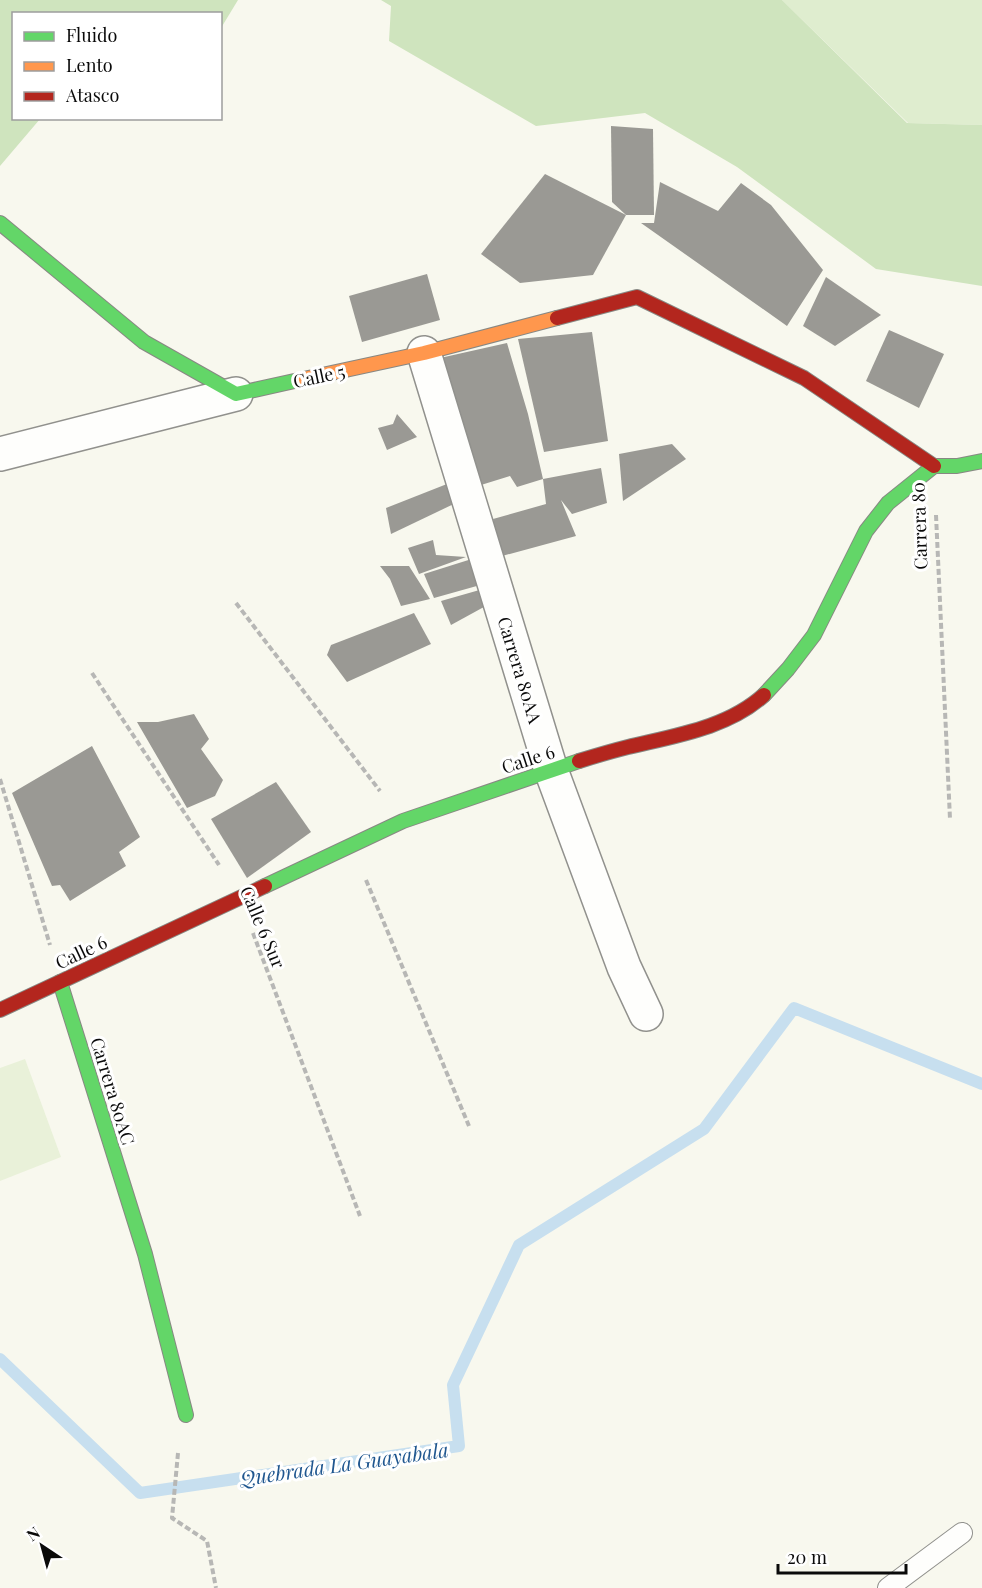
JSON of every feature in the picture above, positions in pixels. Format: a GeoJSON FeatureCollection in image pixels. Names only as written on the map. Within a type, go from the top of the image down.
{"type":"FeatureCollection","features":[{"type":"Feature","properties":{"kind":"street"},"geometry":{"type":"LineString","coordinates":[[0,224],[144,342],[236,394]]}},
{"type":"Feature","properties":{"kind":"street","name":"Calle 5"},"geometry":{"type":"LineString","coordinates":[[0,454],[236,394],[424,353],[637,297]]}},
{"type":"Feature","properties":{"kind":"street","name":"Carrera 80"},"geometry":{"type":"LineString","coordinates":[[637,297],[804,378],[934,466]]}},
{"type":"Feature","properties":{"kind":"street","name":"Carrera 80AA"},"geometry":{"type":"LineString","coordinates":[[424,353],[551,770],[624,967],[646,1014]]}},
{"type":"Feature","properties":{"kind":"street"},"geometry":{"type":"LineString","coordinates":[[934,466],[957,466],[982,461]]}},
{"type":"Feature","properties":{"kind":"street","name":"Calle 6"},"geometry":{"type":"LineString","coordinates":[[0,1010],[403,821],[551,770],[626,747],[678,736],[729,718],[762,697],[788,669],[814,635],[866,531],[888,503],[934,466]]}},
{"type":"Feature","properties":{"kind":"street","name":"Carrera 80AC"},"geometry":{"type":"LineString","coordinates":[[60,982],[146,1254],[186,1415]]}},
{"type":"Feature","properties":{"kind":"lane"},"geometry":{"type":"LineString","coordinates":[[888,1588],[962,1533]]}},
{"type":"Feature","properties":{"kind":"path","name":"Carrera 80"},"geometry":{"type":"LineString","coordinates":[[934,466],[950,819]]}},
{"type":"Feature","properties":{"kind":"path"},"geometry":{"type":"LineString","coordinates":[[236,603],[403,821]]}},
{"type":"Feature","properties":{"kind":"path","name":"Calle 6 Sur"},"geometry":{"type":"LineString","coordinates":[[92,674],[240,897],[360,1216]]}},
{"type":"Feature","properties":{"kind":"path"},"geometry":{"type":"LineString","coordinates":[[0,779],[60,982]]}},
{"type":"Feature","properties":{"kind":"path"},"geometry":{"type":"LineString","coordinates":[[351,844],[469,1126]]}},
{"type":"Feature","properties":{"kind":"path"},"geometry":{"type":"LineString","coordinates":[[177,1458],[172,1518],[207,1541],[216,1588]]}},
{"type":"Feature","properties":{"kind":"green space"},"geometry":{"type":"Polygon","coordinates":[[[0,0],[238,0],[222,26],[222,12],[12,12],[12,120],[39,120],[0,166],[0,0]]]}},
{"type":"Feature","properties":{"kind":"green space"},"geometry":{"type":"Polygon","coordinates":[[[381,0],[782,0],[907,123],[982,125],[982,286],[876,269],[737,167],[645,113],[536,126],[389,41],[391,6],[381,0]]]}},
{"type":"Feature","properties":{"kind":"green space"},"geometry":{"type":"Polygon","coordinates":[[[782,0],[982,0],[982,125],[908,123],[782,0]]]}},
{"type":"Feature","properties":{"kind":"green space"},"geometry":{"type":"Polygon","coordinates":[[[25,1059],[61,1157],[0,1181],[0,1068],[25,1059]]]}},
{"type":"Feature","properties":{"kind":"building"},"geometry":{"type":"Polygon","coordinates":[[[611,126],[653,129],[654,215],[626,215],[612,202],[611,126]]]}},
{"type":"Feature","properties":{"kind":"building"},"geometry":{"type":"Polygon","coordinates":[[[545,174],[626,215],[593,275],[520,283],[481,254],[545,174]]]}},
{"type":"Feature","properties":{"kind":"building"},"geometry":{"type":"Polygon","coordinates":[[[660,182],[718,211],[741,183],[771,205],[823,270],[787,326],[641,223],[654,223],[660,182]]]}},
{"type":"Feature","properties":{"kind":"building"},"geometry":{"type":"Polygon","coordinates":[[[427,274],[440,320],[362,342],[349,296],[427,274]]]}},
{"type":"Feature","properties":{"kind":"building"},"geometry":{"type":"Polygon","coordinates":[[[826,277],[881,315],[835,346],[803,326],[826,277]]]}},
{"type":"Feature","properties":{"kind":"building"},"geometry":{"type":"Polygon","coordinates":[[[889,330],[944,354],[919,408],[866,381],[889,330]]]}},
{"type":"Feature","properties":{"kind":"building"},"geometry":{"type":"Polygon","coordinates":[[[592,332],[608,441],[544,452],[518,339],[592,332]]]}},
{"type":"Feature","properties":{"kind":"building"},"geometry":{"type":"Polygon","coordinates":[[[507,343],[528,414],[543,479],[517,487],[510,476],[481,485],[440,358],[507,343]]]}},
{"type":"Feature","properties":{"kind":"building"},"geometry":{"type":"Polygon","coordinates":[[[397,414],[417,437],[387,450],[378,428],[393,424],[397,414]]]}},
{"type":"Feature","properties":{"kind":"building"},"geometry":{"type":"Polygon","coordinates":[[[672,444],[686,459],[623,501],[619,454],[672,444]]]}},
{"type":"Feature","properties":{"kind":"building"},"geometry":{"type":"Polygon","coordinates":[[[601,468],[607,503],[572,514],[561,500],[576,536],[502,556],[493,519],[546,504],[543,479],[601,468]]]}},
{"type":"Feature","properties":{"kind":"building"},"geometry":{"type":"Polygon","coordinates":[[[452,482],[460,501],[391,534],[386,508],[452,482]]]}},
{"type":"Feature","properties":{"kind":"building"},"geometry":{"type":"Polygon","coordinates":[[[433,540],[436,555],[466,557],[419,574],[408,548],[433,540]]]}},
{"type":"Feature","properties":{"kind":"building"},"geometry":{"type":"Polygon","coordinates":[[[478,557],[491,582],[434,598],[424,574],[478,557]]]}},
{"type":"Feature","properties":{"kind":"building"},"geometry":{"type":"Polygon","coordinates":[[[380,566],[409,566],[430,599],[401,606],[390,579],[380,566]]]}},
{"type":"Feature","properties":{"kind":"building"},"geometry":{"type":"Polygon","coordinates":[[[490,587],[493,602],[451,625],[441,601],[490,587]]]}},
{"type":"Feature","properties":{"kind":"building"},"geometry":{"type":"Polygon","coordinates":[[[414,613],[431,644],[347,682],[327,655],[331,645],[414,613]]]}},
{"type":"Feature","properties":{"kind":"building"},"geometry":{"type":"Polygon","coordinates":[[[194,714],[209,739],[201,749],[223,780],[215,796],[187,808],[137,722],[158,722],[194,714]]]}},
{"type":"Feature","properties":{"kind":"building"},"geometry":{"type":"Polygon","coordinates":[[[92,746],[140,837],[119,852],[126,866],[70,901],[60,885],[52,886],[12,793],[92,746]]]}},
{"type":"Feature","properties":{"kind":"building"},"geometry":{"type":"Polygon","coordinates":[[[276,782],[311,832],[247,878],[211,819],[276,782]]]}},
{"type":"Feature","properties":{"kind":"waterway","name":"Quebrada La Guayabala"},"geometry":{"type":"LineString","coordinates":[[0,1359],[140,1493],[459,1446],[453,1385],[519,1245],[704,1129],[794,1008],[982,1084]]}},
{"type":"Feature","properties":{"kind":"traffic: fast"},"geometry":{"type":"LineString","coordinates":[[0,223],[144,342],[236,394],[299,380]]}},
{"type":"Feature","properties":{"kind":"traffic: fast"},"geometry":{"type":"LineString","coordinates":[[764,695],[814,635],[866,531],[888,503],[934,466],[957,466],[982,461]]}},
{"type":"Feature","properties":{"kind":"traffic: fast"},"geometry":{"type":"LineString","coordinates":[[265,886],[403,821],[579,761]]}},
{"type":"Feature","properties":{"kind":"traffic: fast"},"geometry":{"type":"LineString","coordinates":[[60,982],[145,1254],[186,1415]]}},
{"type":"Feature","properties":{"kind":"traffic: slow"},"geometry":{"type":"LineString","coordinates":[[299,380],[424,353],[557,318]]}},
{"type":"Feature","properties":{"kind":"traffic: jam"},"geometry":{"type":"LineString","coordinates":[[557,318],[637,297],[804,378],[934,466]]}},
{"type":"Feature","properties":{"kind":"traffic: jam"},"geometry":{"type":"LineString","coordinates":[[579,761],[717,723],[734,716],[764,695]]}},
{"type":"Feature","properties":{"kind":"traffic: jam"},"geometry":{"type":"LineString","coordinates":[[0,1010],[265,886]]}}]}
